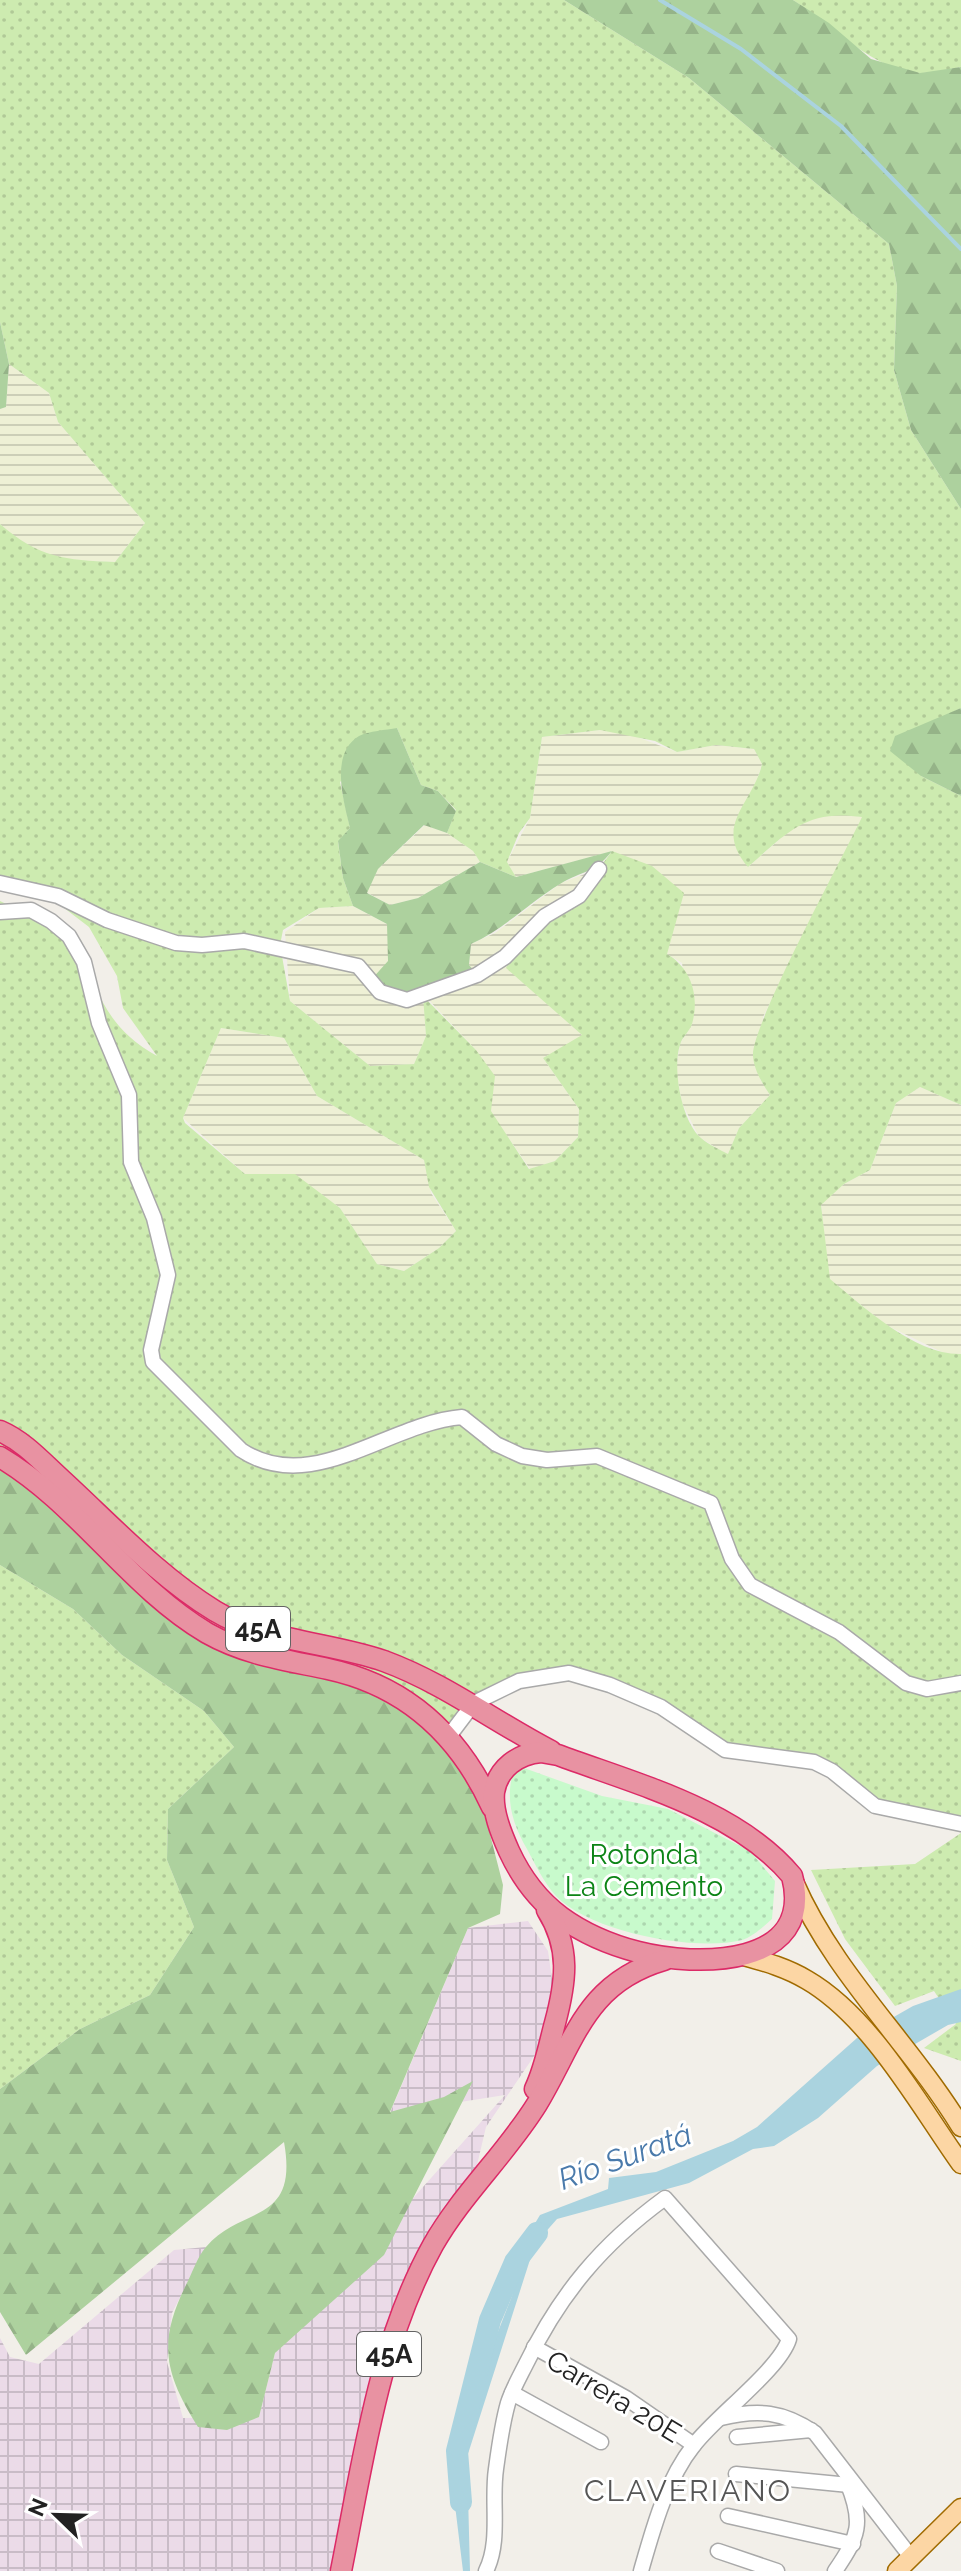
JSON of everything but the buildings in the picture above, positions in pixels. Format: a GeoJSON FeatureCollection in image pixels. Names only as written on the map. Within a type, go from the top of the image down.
{"type":"FeatureCollection","features":[{"type":"Feature","properties":{"kind":"highway","name":"45A"},"geometry":{"type":"LineString","coordinates":[[0,1431],[27,1447],[160,1569],[216,1611],[290,1640],[339,1648],[387,1662],[474,1703],[558,1755],[718,1818],[748,1834],[792,1876],[794,1907],[785,1930],[767,1948],[744,1956],[669,1958],[636,1952],[589,1934],[560,1916],[538,1896],[515,1864],[483,1786],[449,1736],[427,1715],[377,1683],[247,1652],[207,1633],[167,1605],[0,1457]]}},
{"type":"Feature","properties":{"kind":"highway","name":"45A"},"geometry":{"type":"LineString","coordinates":[[498,1819],[494,1794],[504,1771],[524,1755],[541,1752],[558,1755]]}},
{"type":"Feature","properties":{"kind":"highway"},"geometry":{"type":"LineString","coordinates":[[494,2160],[537,2086],[565,1990],[562,1942],[538,1896]]}},
{"type":"Feature","properties":{"kind":"highway"},"geometry":{"type":"LineString","coordinates":[[494,2160],[536,2106],[584,2015],[603,1992],[643,1966],[669,1958]]}},
{"type":"Feature","properties":{"kind":"highway","name":"45A"},"geometry":{"type":"LineString","coordinates":[[341,2571],[376,2398],[398,2326],[434,2244],[494,2160]]}},
{"type":"Feature","properties":{"kind":"main road","name":"45A"},"geometry":{"type":"LineString","coordinates":[[792,1876],[833,1955],[914,2058],[961,2127]]}},
{"type":"Feature","properties":{"kind":"main road","name":"45A"},"geometry":{"type":"LineString","coordinates":[[744,1956],[777,1965],[808,1980],[835,2000],[894,2069],[961,2164]]}},
{"type":"Feature","properties":{"kind":"main road"},"geometry":{"type":"LineString","coordinates":[[897,2571],[961,2508]]}},
{"type":"Feature","properties":{"kind":"street"},"geometry":{"type":"LineString","coordinates":[[0,883],[58,896],[107,920],[176,943],[202,945],[244,941],[358,966],[380,992],[407,1000],[477,975],[505,957],[545,916],[579,896],[599,869]]}},
{"type":"Feature","properties":{"kind":"street"},"geometry":{"type":"LineString","coordinates":[[0,912],[31,910],[61,928],[80,952],[99,1023],[129,1095],[131,1162],[154,1218],[168,1275],[166,1296],[151,1350],[153,1362],[241,1450],[257,1461],[287,1468],[323,1462],[436,1420],[462,1417],[496,1444],[522,1456],[547,1460],[602,1457],[711,1503],[732,1559],[750,1585],[839,1632],[894,1677],[927,1689],[961,1683]]}},
{"type":"Feature","properties":{"kind":"street"},"geometry":{"type":"LineString","coordinates":[[449,1736],[474,1703],[519,1681],[551,1673],[587,1677],[661,1707],[725,1750],[814,1762],[832,1771],[875,1806],[961,1824]]}},
{"type":"Feature","properties":{"kind":"street"},"geometry":{"type":"LineString","coordinates":[[486,2571],[494,2547],[492,2504],[496,2471],[512,2393],[534,2347],[549,2317],[607,2246],[622,2230],[665,2198],[789,2339],[694,2445],[660,2511],[641,2571]]}},
{"type":"Feature","properties":{"kind":"street","name":"Carrera 20E"},"geometry":{"type":"LineString","coordinates":[[534,2347],[626,2398],[694,2445]]}},
{"type":"Feature","properties":{"kind":"street"},"geometry":{"type":"LineString","coordinates":[[512,2393],[601,2442]]}},
{"type":"Feature","properties":{"kind":"street"},"geometry":{"type":"LineString","coordinates":[[721,2418],[764,2411],[799,2422],[811,2430],[911,2557]]}},
{"type":"Feature","properties":{"kind":"street"},"geometry":{"type":"LineString","coordinates":[[737,2437],[811,2430]]}},
{"type":"Feature","properties":{"kind":"street"},"geometry":{"type":"LineString","coordinates":[[833,2457],[849,2485],[860,2523],[853,2544],[835,2571]]}},
{"type":"Feature","properties":{"kind":"street"},"geometry":{"type":"LineString","coordinates":[[736,2474],[849,2485]]}},
{"type":"Feature","properties":{"kind":"street"},"geometry":{"type":"LineString","coordinates":[[728,2516],[853,2544]]}},
{"type":"Feature","properties":{"kind":"street"},"geometry":{"type":"LineString","coordinates":[[718,2551],[777,2571]]}},
{"type":"Feature","properties":{"kind":"shaded area"},"geometry":{"type":"Polygon","coordinates":[[[528,1921],[548,1951],[553,1986],[547,2037],[486,2127],[477,2165],[434,2224],[410,2272],[386,2340],[330,2571],[0,2571],[0,2338],[10,2357],[39,2364],[174,2250],[206,2247],[172,2313],[167,2362],[183,2418],[259,2417],[275,2353],[505,2095],[390,2113],[468,1928],[528,1921]]]}},
{"type":"Feature","properties":{"kind":"green space"},"geometry":{"type":"Polygon","coordinates":[[[0,0],[564,0],[689,78],[889,244],[897,286],[894,370],[911,430],[961,509],[961,708],[951,713],[921,776],[961,796],[961,1105],[920,1087],[896,1103],[870,1170],[844,1184],[821,1205],[830,1279],[908,1338],[926,1347],[961,1354],[961,1826],[888,1810],[803,1759],[740,1757],[661,1703],[551,1674],[473,1703],[449,1736],[207,1633],[0,1457],[0,901],[81,940],[98,992],[115,1021],[140,1045],[157,1056],[123,1008],[117,976],[89,927],[38,888],[0,890],[0,524],[27,544],[53,555],[115,562],[145,523],[58,422],[49,393],[9,364],[0,322],[0,0]],[[397,728],[340,782],[350,828],[338,842],[343,878],[353,906],[319,908],[283,930],[280,945],[290,1001],[370,1066],[414,1064],[426,1036],[423,996],[476,1050],[495,1076],[491,1111],[529,1169],[555,1161],[578,1137],[579,1109],[543,1058],[582,1035],[506,968],[519,942],[579,896],[612,851],[652,866],[684,893],[667,954],[688,975],[695,1003],[692,1024],[681,1042],[678,1055],[680,1094],[694,1130],[704,1140],[728,1154],[739,1128],[770,1095],[755,1066],[756,1039],[781,978],[862,817],[843,815],[812,820],[787,834],[748,867],[738,852],[734,826],[762,764],[754,749],[716,745],[677,752],[655,741],[600,730],[542,737],[530,818],[519,833],[507,862],[516,877],[480,862],[473,851],[447,833],[456,810],[438,791],[421,785],[397,728]],[[221,1028],[183,1118],[185,1123],[245,1174],[295,1174],[340,1208],[377,1264],[404,1271],[439,1248],[456,1231],[429,1187],[424,1160],[317,1096],[284,1038],[221,1028]]]}},
{"type":"Feature","properties":{"kind":"green space"},"geometry":{"type":"Polygon","coordinates":[[[564,0],[793,0],[829,23],[871,59],[920,73],[961,67],[961,509],[911,430],[894,370],[897,286],[889,244],[689,78],[564,0]]]}},
{"type":"Feature","properties":{"kind":"green space"},"geometry":{"type":"Polygon","coordinates":[[[793,0],[961,0],[961,67],[923,73],[889,66],[855,46],[793,0]]]}},
{"type":"Feature","properties":{"kind":"green space"},"geometry":{"type":"Polygon","coordinates":[[[0,322],[9,364],[6,407],[0,409],[0,322]]]}},
{"type":"Feature","properties":{"kind":"green space"},"geometry":{"type":"Polygon","coordinates":[[[9,364],[49,393],[58,422],[145,523],[115,562],[62,560],[23,545],[0,524],[0,409],[6,407],[9,364]]]}},
{"type":"Feature","properties":{"kind":"green space"},"geometry":{"type":"Polygon","coordinates":[[[961,708],[961,796],[921,776],[890,751],[895,736],[961,708]]]}},
{"type":"Feature","properties":{"kind":"green space"},"geometry":{"type":"Polygon","coordinates":[[[397,728],[421,785],[438,791],[456,811],[447,833],[424,825],[378,869],[367,893],[390,905],[418,898],[480,862],[516,877],[612,851],[594,868],[560,884],[471,944],[469,965],[477,974],[407,1000],[370,981],[388,961],[387,924],[353,906],[343,878],[338,841],[350,828],[341,779],[344,754],[359,736],[397,728]]]}},
{"type":"Feature","properties":{"kind":"green space"},"geometry":{"type":"Polygon","coordinates":[[[600,730],[629,734],[677,752],[716,745],[754,749],[762,764],[752,796],[748,867],[788,832],[814,816],[836,813],[863,817],[763,1017],[760,1079],[770,1095],[739,1128],[728,1155],[699,1137],[682,1103],[676,1070],[680,1044],[692,1024],[682,963],[667,954],[613,851],[516,877],[507,862],[530,818],[542,737],[600,730]]]}},
{"type":"Feature","properties":{"kind":"green space"},"geometry":{"type":"Polygon","coordinates":[[[425,825],[447,833],[473,851],[480,862],[418,898],[390,905],[366,892],[378,869],[425,825]]]}},
{"type":"Feature","properties":{"kind":"green space"},"geometry":{"type":"Polygon","coordinates":[[[598,869],[519,941],[507,967],[583,1036],[543,1058],[579,1109],[578,1137],[555,1161],[530,1169],[490,1111],[476,1050],[425,996],[477,974],[469,965],[471,944],[495,933],[561,883],[598,869]]]}},
{"type":"Feature","properties":{"kind":"green space"},"geometry":{"type":"Polygon","coordinates":[[[353,906],[387,924],[424,1000],[426,1036],[414,1064],[370,1066],[290,1001],[285,932],[319,908],[353,906]]]}},
{"type":"Feature","properties":{"kind":"green space"},"geometry":{"type":"Polygon","coordinates":[[[221,1028],[284,1038],[317,1096],[424,1160],[431,1193],[456,1231],[439,1248],[404,1271],[377,1264],[340,1208],[295,1175],[245,1174],[183,1118],[221,1028]]]}},
{"type":"Feature","properties":{"kind":"green space"},"geometry":{"type":"Polygon","coordinates":[[[920,1087],[961,1105],[961,1354],[946,1354],[886,1325],[829,1279],[821,1204],[844,1184],[870,1170],[896,1103],[920,1087]]]}},
{"type":"Feature","properties":{"kind":"green space"},"geometry":{"type":"Polygon","coordinates":[[[0,1457],[207,1633],[331,1670],[427,1715],[482,1803],[503,1885],[500,1914],[468,1928],[390,2112],[444,2097],[473,2081],[384,2255],[275,2353],[259,2417],[227,2430],[198,2427],[178,2391],[169,2358],[171,2324],[186,2285],[206,2247],[220,2234],[275,2201],[283,2188],[286,2169],[284,2142],[26,2355],[0,2312],[0,2089],[80,2029],[150,1995],[194,1927],[167,1860],[168,1809],[234,1747],[204,1711],[122,1655],[73,1609],[0,1565],[0,1457]]]}},
{"type":"Feature","properties":{"kind":"green space"},"geometry":{"type":"Polygon","coordinates":[[[0,1565],[73,1609],[122,1655],[204,1711],[234,1747],[168,1809],[167,1860],[194,1927],[150,1995],[80,2029],[0,2089],[0,1565]]]}},
{"type":"Feature","properties":{"kind":"green space","name":"Rotonda La Cemento"},"geometry":{"type":"Polygon","coordinates":[[[524,1768],[602,1796],[668,1809],[750,1851],[775,1881],[772,1919],[742,1940],[698,1943],[671,1941],[617,1929],[572,1909],[556,1896],[540,1873],[514,1822],[510,1803],[511,1783],[513,1773],[524,1768]]]}},
{"type":"Feature","properties":{"kind":"green space"},"geometry":{"type":"Polygon","coordinates":[[[961,1833],[961,2061],[924,2048],[956,2024],[934,1991],[895,2006],[845,1939],[811,1870],[915,1864],[961,1833]]]}},
{"type":"Feature","properties":{"kind":"water"},"geometry":{"type":"Polygon","coordinates":[[[961,1989],[961,2022],[948,2025],[877,2066],[818,2118],[774,2146],[753,2149],[689,2183],[557,2219],[535,2244],[467,2457],[470,2571],[463,2571],[454,2497],[492,2347],[512,2296],[522,2245],[540,2215],[608,2189],[609,2178],[656,2172],[733,2141],[757,2127],[857,2038],[913,2006],[961,1989]]]}},
{"type":"Feature","properties":{"kind":"waterway"},"geometry":{"type":"LineString","coordinates":[[660,0],[741,49],[841,126],[961,249]]}},
{"type":"Feature","properties":{"kind":"waterway","name":"Río Suratá"},"geometry":{"type":"LineString","coordinates":[[461,2502],[457,2451],[490,2320],[515,2262],[537,2233]]}},
{"type":"Feature","properties":{"kind":"district","name":"CLAVERIANO"},"geometry":{"type":"Point","coordinates":[688,2491]}}]}
